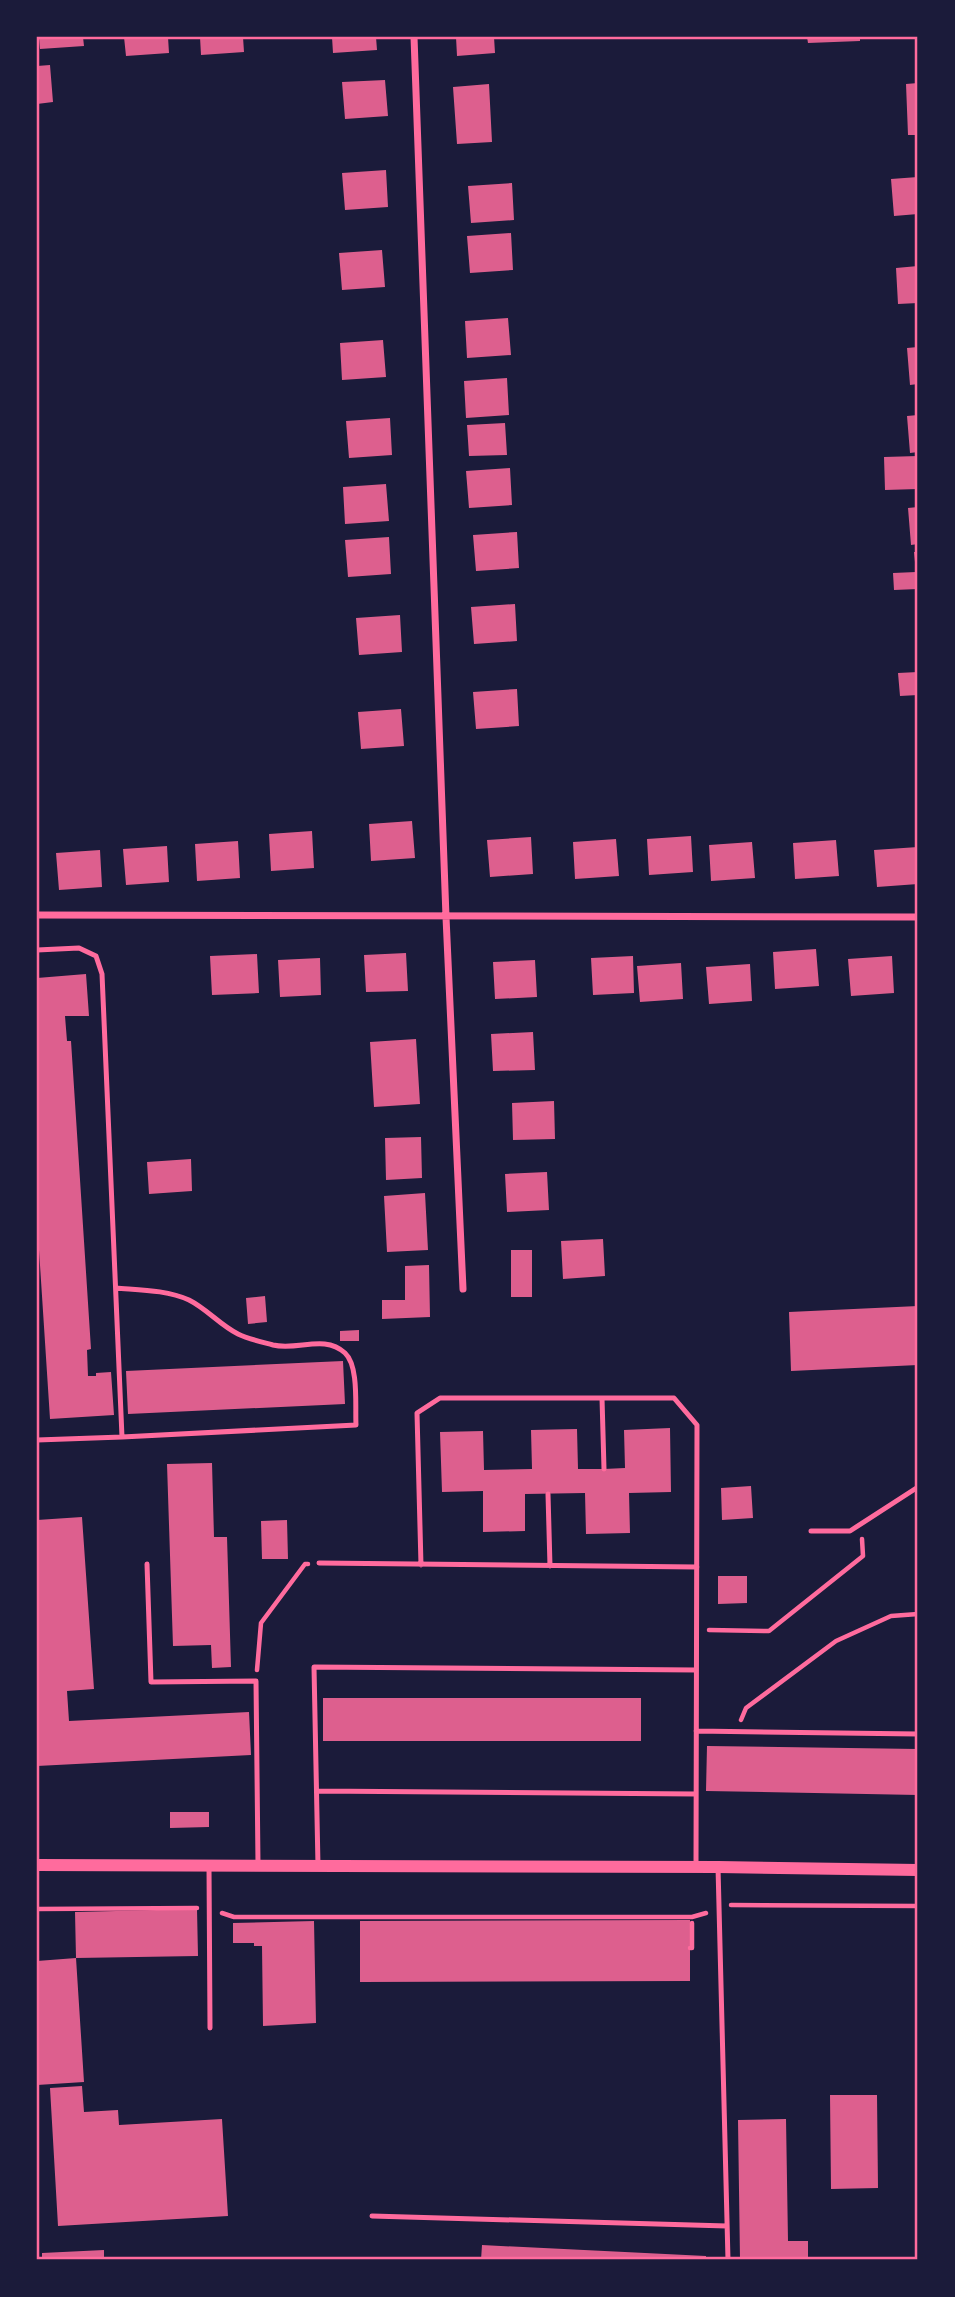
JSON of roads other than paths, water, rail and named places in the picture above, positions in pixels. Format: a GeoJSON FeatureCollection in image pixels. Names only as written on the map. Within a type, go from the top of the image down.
{"type":"FeatureCollection","features":[{"type":"Feature","properties":{"kind":"street"},"geometry":{"type":"LineString","coordinates":[[414,37],[446,917],[463,1289]]}},
{"type":"Feature","properties":{"kind":"street"},"geometry":{"type":"LineString","coordinates":[[37,915],[918,917]]}},
{"type":"Feature","properties":{"kind":"street"},"geometry":{"type":"LineString","coordinates":[[37,1865],[918,1870]]}},
{"type":"Feature","properties":{"kind":"lane"},"geometry":{"type":"LineString","coordinates":[[37,950],[79,948],[96,956],[102,974],[122,1437]]}},
{"type":"Feature","properties":{"kind":"lane"},"geometry":{"type":"LineString","coordinates":[[37,1440],[356,1425],[353,1366],[346,1354],[334,1345],[319,1342],[276,1346],[238,1334],[190,1301],[163,1292],[116,1288]]}},
{"type":"Feature","properties":{"kind":"lane"},"geometry":{"type":"LineString","coordinates":[[421,1565],[417,1413],[440,1398],[674,1398],[697,1425],[696,1867]]}},
{"type":"Feature","properties":{"kind":"lane"},"geometry":{"type":"LineString","coordinates":[[602,1398],[604,1469]]}},
{"type":"Feature","properties":{"kind":"lane"},"geometry":{"type":"LineString","coordinates":[[811,1531],[849,1531],[918,1487]]}},
{"type":"Feature","properties":{"kind":"lane"},"geometry":{"type":"LineString","coordinates":[[548,1494],[550,1566]]}},
{"type":"Feature","properties":{"kind":"lane"},"geometry":{"type":"LineString","coordinates":[[319,1563],[697,1567]]}},
{"type":"Feature","properties":{"kind":"lane"},"geometry":{"type":"LineString","coordinates":[[147,1564],[151,1682],[256,1681],[258,1866]]}},
{"type":"Feature","properties":{"kind":"lane"},"geometry":{"type":"LineString","coordinates":[[318,1866],[314,1667],[696,1670]]}},
{"type":"Feature","properties":{"kind":"lane"},"geometry":{"type":"LineString","coordinates":[[696,1731],[918,1734]]}},
{"type":"Feature","properties":{"kind":"lane"},"geometry":{"type":"LineString","coordinates":[[317,1791],[696,1794]]}},
{"type":"Feature","properties":{"kind":"lane"},"geometry":{"type":"LineString","coordinates":[[209,1866],[210,2028]]}},
{"type":"Feature","properties":{"kind":"lane"},"geometry":{"type":"LineString","coordinates":[[718,1867],[727,2260]]}},
{"type":"Feature","properties":{"kind":"lane"},"geometry":{"type":"LineString","coordinates":[[372,2216],[727,2226]]}}]}
